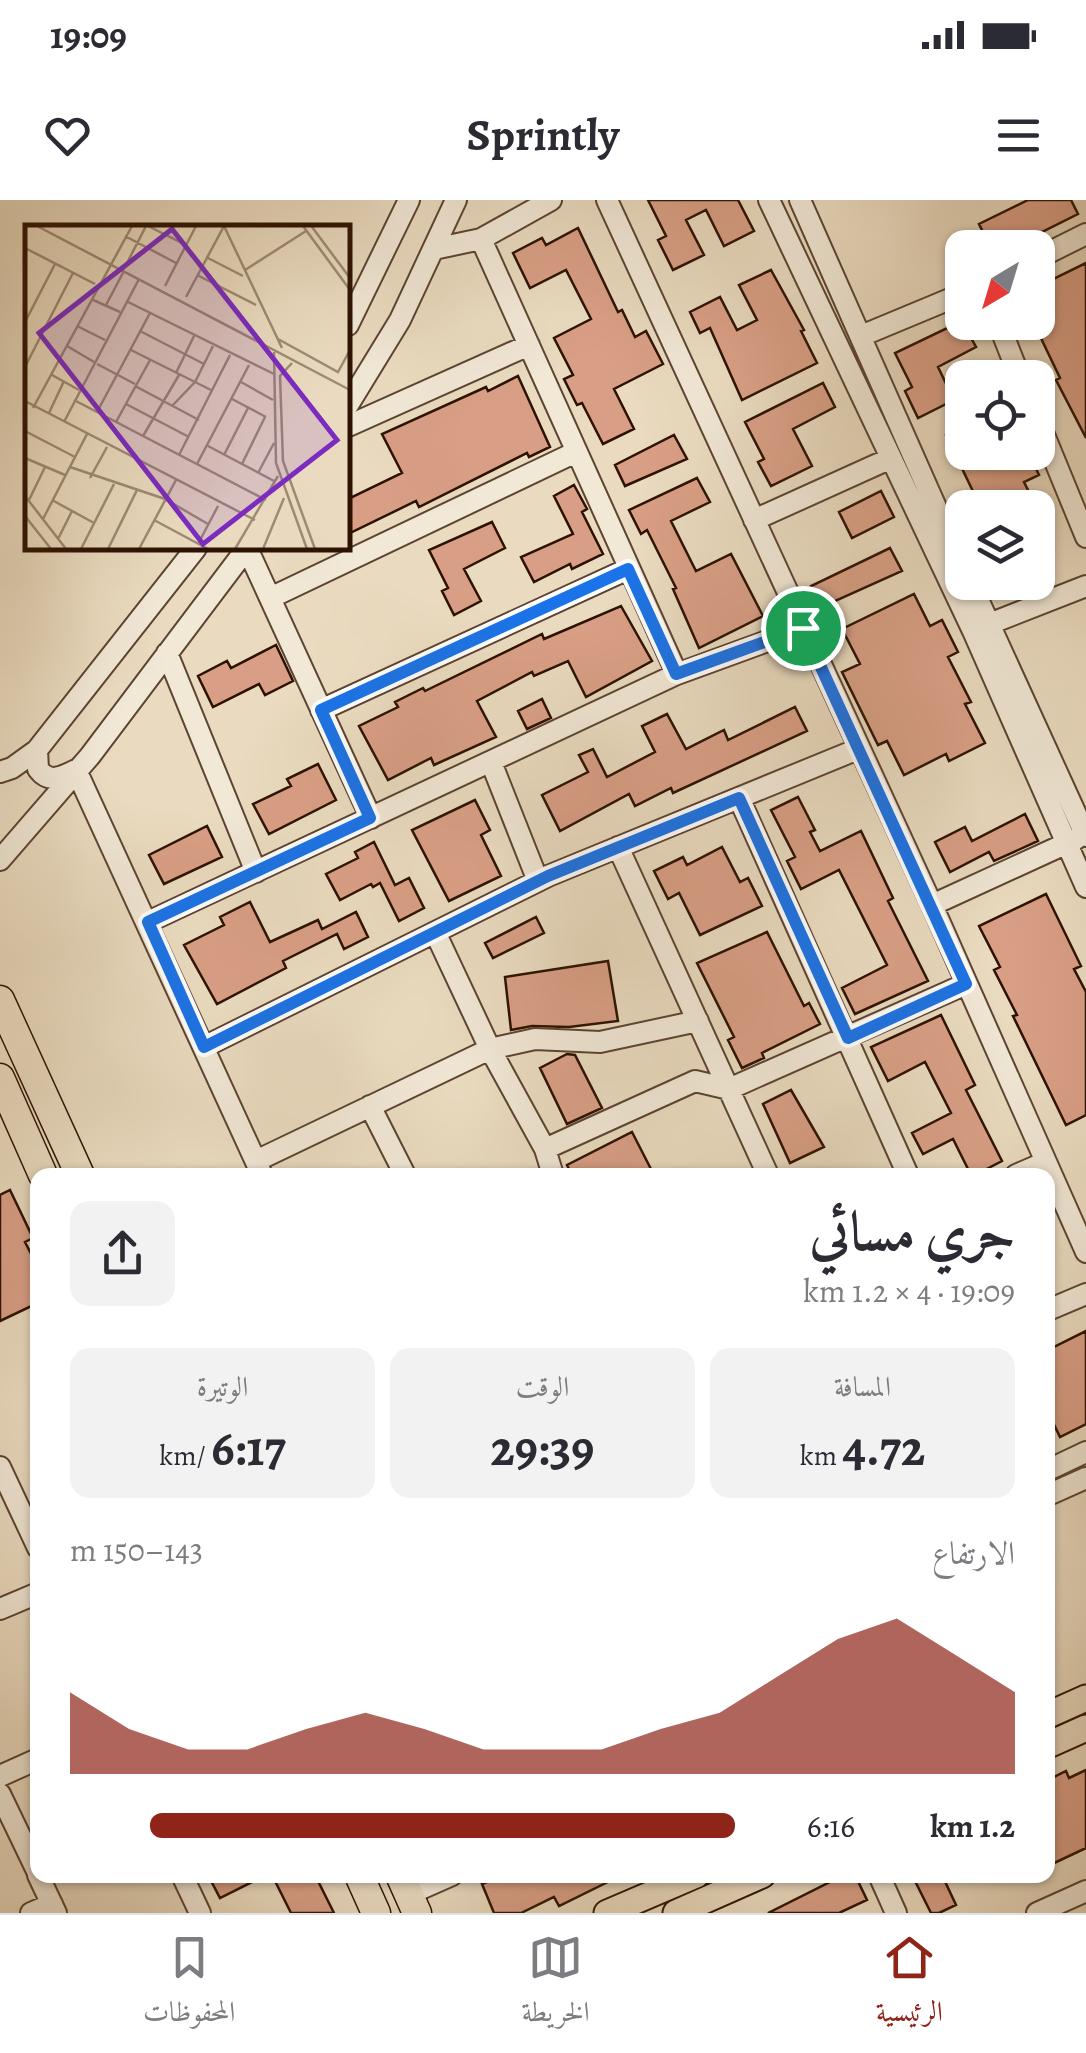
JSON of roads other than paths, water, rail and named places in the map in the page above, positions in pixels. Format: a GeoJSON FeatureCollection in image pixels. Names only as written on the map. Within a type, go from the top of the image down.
{"type":"FeatureCollection","features":[{"type":"Feature","properties":{"kind":"highway"},"geometry":{"type":"LineString","coordinates":[[0,1000],[77,1168]]}},
{"type":"Feature","properties":{"kind":"highway"},"geometry":{"type":"LineString","coordinates":[[0,1078],[41,1168]]}},
{"type":"Feature","properties":{"kind":"highway"},"geometry":{"type":"LineString","coordinates":[[363,1883],[376,1913]]}},
{"type":"Feature","properties":{"kind":"main road"},"geometry":{"type":"LineString","coordinates":[[1055,1713],[1086,1698]]}},
{"type":"Feature","properties":{"kind":"main road"},"geometry":{"type":"LineString","coordinates":[[1055,1743],[1086,1728]]}},
{"type":"Feature","properties":{"kind":"main road"},"geometry":{"type":"LineString","coordinates":[[607,1913],[673,1883]]}},
{"type":"Feature","properties":{"kind":"main road"},"geometry":{"type":"LineString","coordinates":[[676,1913],[744,1883]]}},
{"type":"Feature","properties":{"kind":"street"},"geometry":{"type":"LineString","coordinates":[[350,321],[409,200]]}},
{"type":"Feature","properties":{"kind":"street"},"geometry":{"type":"LineString","coordinates":[[350,402],[400,320],[456,200]]}},
{"type":"Feature","properties":{"kind":"street"},"geometry":{"type":"LineString","coordinates":[[434,249],[481,239],[552,200]]}},
{"type":"Feature","properties":{"kind":"street"},"geometry":{"type":"LineString","coordinates":[[607,200],[1049,1168]]}},
{"type":"Feature","properties":{"kind":"street"},"geometry":{"type":"LineString","coordinates":[[770,200],[889,459],[980,628],[1079,838],[1086,887]]}},
{"type":"Feature","properties":{"kind":"street"},"geometry":{"type":"LineString","coordinates":[[800,200],[945,527]]}},
{"type":"Feature","properties":{"kind":"street"},"geometry":{"type":"LineString","coordinates":[[1055,250],[1086,234]]}},
{"type":"Feature","properties":{"kind":"street"},"geometry":{"type":"LineString","coordinates":[[481,239],[676,674]]}},
{"type":"Feature","properties":{"kind":"street"},"geometry":{"type":"LineString","coordinates":[[861,336],[945,301]]}},
{"type":"Feature","properties":{"kind":"street"},"geometry":{"type":"LineString","coordinates":[[350,425],[528,345]]}},
{"type":"Feature","properties":{"kind":"street"},"geometry":{"type":"LineString","coordinates":[[270,598],[576,452]]}},
{"type":"Feature","properties":{"kind":"street"},"geometry":{"type":"LineString","coordinates":[[754,520],[889,459]]}},
{"type":"Feature","properties":{"kind":"street"},"geometry":{"type":"LineString","coordinates":[[1055,461],[1086,537]]}},
{"type":"Feature","properties":{"kind":"street"},"geometry":{"type":"LineString","coordinates":[[0,772],[37,750],[194,550]]}},
{"type":"Feature","properties":{"kind":"street"},"geometry":{"type":"LineString","coordinates":[[0,860],[76,770],[245,550]]}},
{"type":"Feature","properties":{"kind":"street"},"geometry":{"type":"LineString","coordinates":[[248,550],[370,818]]}},
{"type":"Feature","properties":{"kind":"street"},"geometry":{"type":"LineString","coordinates":[[321,710],[628,569]]}},
{"type":"Feature","properties":{"kind":"street"},"geometry":{"type":"LineString","coordinates":[[980,628],[1086,586]]}},
{"type":"Feature","properties":{"kind":"street"},"geometry":{"type":"LineString","coordinates":[[974,600],[980,628]]}},
{"type":"Feature","properties":{"kind":"street"},"geometry":{"type":"LineString","coordinates":[[148,922],[676,674],[803,628]]}},
{"type":"Feature","properties":{"kind":"street"},"geometry":{"type":"LineString","coordinates":[[167,654],[256,872]]}},
{"type":"Feature","properties":{"kind":"street"},"geometry":{"type":"LineString","coordinates":[[204,1047],[538,881],[858,748]]}},
{"type":"Feature","properties":{"kind":"street"},"geometry":{"type":"LineString","coordinates":[[37,750],[38,769],[46,777],[54,779],[76,770]]}},
{"type":"Feature","properties":{"kind":"street"},"geometry":{"type":"LineString","coordinates":[[491,762],[538,881]]}},
{"type":"Feature","properties":{"kind":"street"},"geometry":{"type":"LineString","coordinates":[[76,770],[259,1168],[370,1106],[490,1049],[535,1039],[600,1042],[698,1021]]}},
{"type":"Feature","properties":{"kind":"street"},"geometry":{"type":"LineString","coordinates":[[739,798],[905,1168]]}},
{"type":"Feature","properties":{"kind":"street"},"geometry":{"type":"LineString","coordinates":[[932,906],[1079,838]]}},
{"type":"Feature","properties":{"kind":"street"},"geometry":{"type":"LineString","coordinates":[[618,847],[765,1168]]}},
{"type":"Feature","properties":{"kind":"street"},"geometry":{"type":"LineString","coordinates":[[434,932],[490,1049],[545,1149],[549,1168]]}},
{"type":"Feature","properties":{"kind":"street"},"geometry":{"type":"LineString","coordinates":[[545,1149],[695,1081],[730,1089],[966,984]]}},
{"type":"Feature","properties":{"kind":"street"},"geometry":{"type":"LineString","coordinates":[[370,1106],[401,1168]]}},
{"type":"Feature","properties":{"kind":"street"},"geometry":{"type":"LineString","coordinates":[[1032,1168],[1046,1162]]}},
{"type":"Feature","properties":{"kind":"street"},"geometry":{"type":"LineString","coordinates":[[1055,1182],[1086,1252]]}},
{"type":"Feature","properties":{"kind":"street"},"geometry":{"type":"LineString","coordinates":[[1055,1307],[1086,1294]]}},
{"type":"Feature","properties":{"kind":"street"},"geometry":{"type":"LineString","coordinates":[[1055,1467],[1086,1452]]}},
{"type":"Feature","properties":{"kind":"street"},"geometry":{"type":"LineString","coordinates":[[0,1467],[30,1531]]}},
{"type":"Feature","properties":{"kind":"street"},"geometry":{"type":"LineString","coordinates":[[1055,1492],[1086,1478]]}},
{"type":"Feature","properties":{"kind":"street"},"geometry":{"type":"LineString","coordinates":[[0,1609],[30,1596]]}},
{"type":"Feature","properties":{"kind":"street"},"geometry":{"type":"LineString","coordinates":[[0,1776],[30,1763]]}},
{"type":"Feature","properties":{"kind":"street"},"geometry":{"type":"LineString","coordinates":[[0,1794],[30,1857]]}},
{"type":"Feature","properties":{"kind":"street"},"geometry":{"type":"LineString","coordinates":[[31,1913],[54,1909],[42,1883]]}},
{"type":"Feature","properties":{"kind":"street"},"geometry":{"type":"LineString","coordinates":[[186,1883],[200,1913]]}},
{"type":"Feature","properties":{"kind":"street"},"geometry":{"type":"LineString","coordinates":[[409,1894],[434,1883]]}},
{"type":"Feature","properties":{"kind":"street"},"geometry":{"type":"LineString","coordinates":[[882,1883],[896,1913]]}},
{"type":"Feature","properties":{"kind":"street"},"geometry":{"type":"LineString","coordinates":[[1037,1913],[1086,1890]]}}]}
